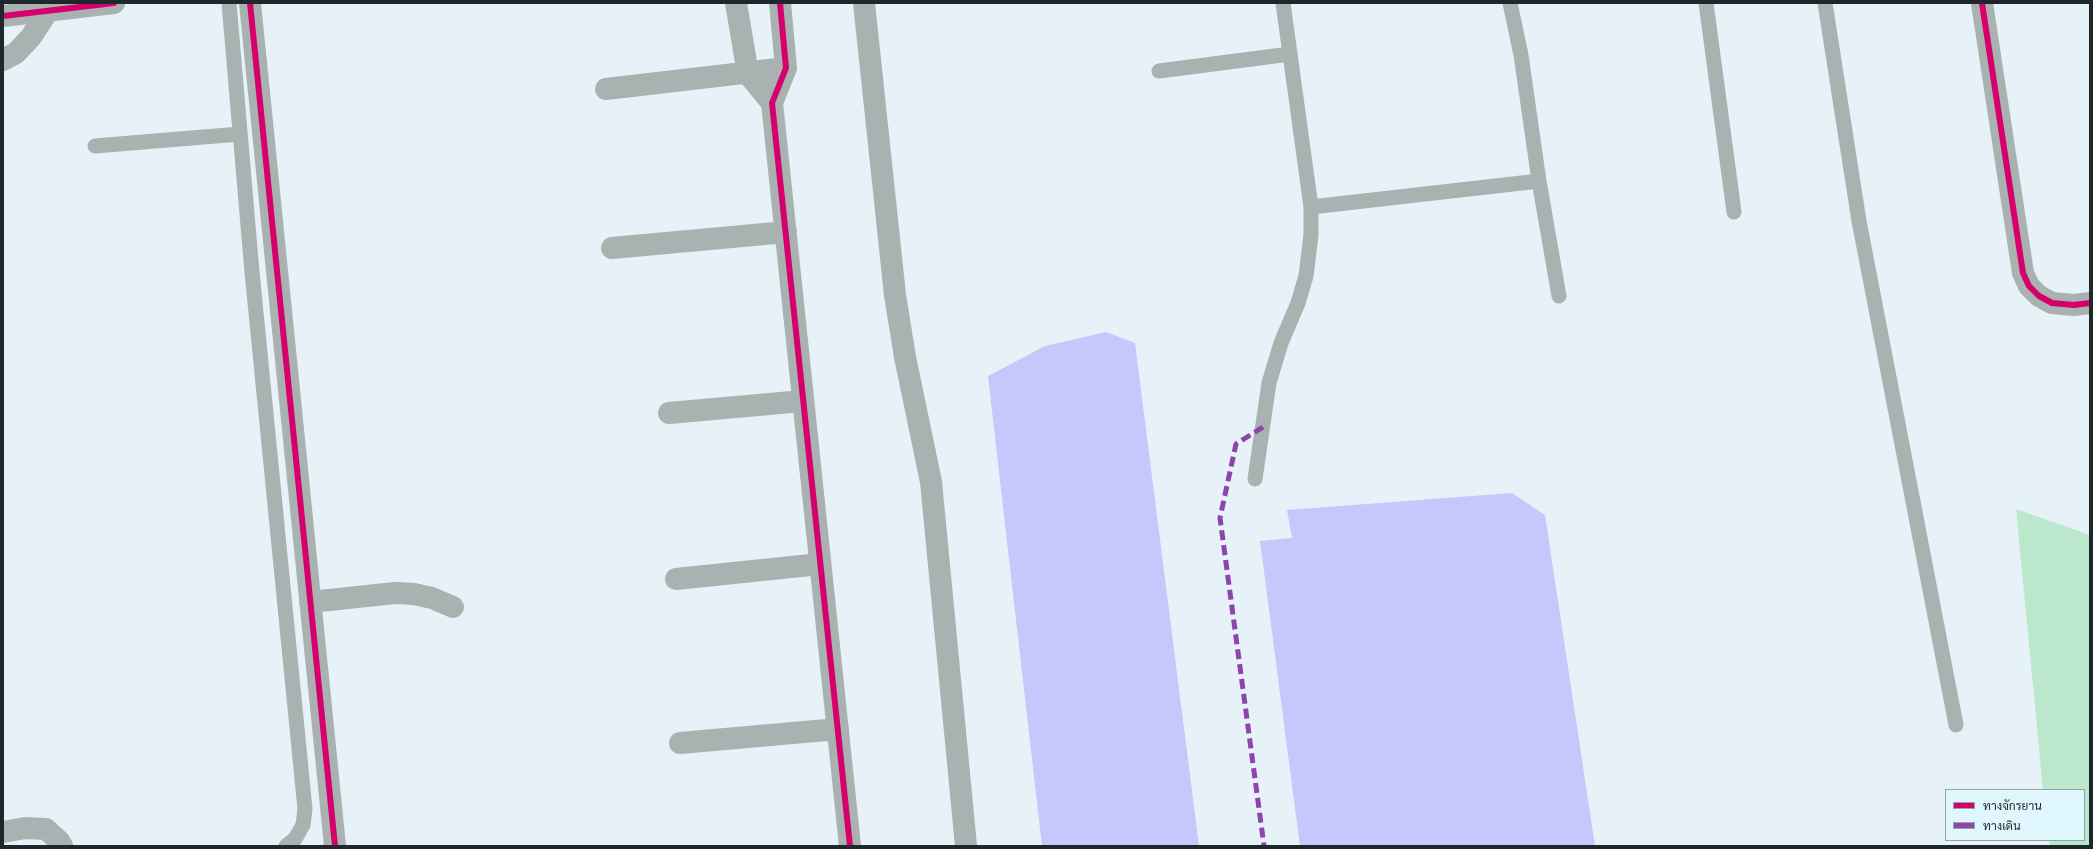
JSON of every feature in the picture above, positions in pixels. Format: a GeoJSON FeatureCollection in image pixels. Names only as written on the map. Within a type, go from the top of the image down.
{"type":"FeatureCollection","features":[{"type":"Feature","properties":{"kind":"street"},"geometry":{"type":"LineString","coordinates":[[3,16],[114,3]]}},
{"type":"Feature","properties":{"kind":"street"},"geometry":{"type":"LineString","coordinates":[[250,3],[335,846]]}},
{"type":"Feature","properties":{"kind":"street"},"geometry":{"type":"LineString","coordinates":[[736,3],[748,74],[772,102]]}},
{"type":"Feature","properties":{"kind":"street"},"geometry":{"type":"LineString","coordinates":[[780,3],[786,68],[772,102],[850,846]]}},
{"type":"Feature","properties":{"kind":"street"},"geometry":{"type":"LineString","coordinates":[[864,3],[895,295],[905,357],[931,482],[966,846]]}},
{"type":"Feature","properties":{"kind":"street"},"geometry":{"type":"LineString","coordinates":[[1982,3],[2023,273],[2029,286],[2039,296],[2052,303],[2074,305],[2090,303]]}},
{"type":"Feature","properties":{"kind":"street"},"geometry":{"type":"LineString","coordinates":[[3,60],[16,52],[31,37],[48,11]]}},
{"type":"Feature","properties":{"kind":"street"},"geometry":{"type":"LineString","coordinates":[[606,89],[748,74],[786,68]]}},
{"type":"Feature","properties":{"kind":"street"},"geometry":{"type":"LineString","coordinates":[[612,248],[786,232]]}},
{"type":"Feature","properties":{"kind":"street"},"geometry":{"type":"LineString","coordinates":[[669,413],[803,401]]}},
{"type":"Feature","properties":{"kind":"street"},"geometry":{"type":"LineString","coordinates":[[676,579],[820,564]]}},
{"type":"Feature","properties":{"kind":"street"},"geometry":{"type":"LineString","coordinates":[[310,602],[395,593],[426,597],[453,607]]}},
{"type":"Feature","properties":{"kind":"street"},"geometry":{"type":"LineString","coordinates":[[680,743],[838,729]]}},
{"type":"Feature","properties":{"kind":"street"},"geometry":{"type":"LineString","coordinates":[[3,832],[25,828],[46,829],[59,841],[62,846]]}},
{"type":"Feature","properties":{"kind":"lane"},"geometry":{"type":"LineString","coordinates":[[229,3],[240,134],[305,808],[303,825],[295,839],[286,846]]}},
{"type":"Feature","properties":{"kind":"lane"},"geometry":{"type":"LineString","coordinates":[[1255,479],[1269,383],[1281,343],[1298,303],[1306,276],[1311,235],[1311,207],[1283,3]]}},
{"type":"Feature","properties":{"kind":"lane"},"geometry":{"type":"LineString","coordinates":[[1510,3],[1521,55],[1539,181],[1559,296]]}},
{"type":"Feature","properties":{"kind":"lane"},"geometry":{"type":"LineString","coordinates":[[1706,3],[1734,212]]}},
{"type":"Feature","properties":{"kind":"lane"},"geometry":{"type":"LineString","coordinates":[[1825,3],[1859,221],[1956,725]]}},
{"type":"Feature","properties":{"kind":"lane"},"geometry":{"type":"LineString","coordinates":[[1159,71],[1290,54]]}},
{"type":"Feature","properties":{"kind":"lane"},"geometry":{"type":"LineString","coordinates":[[95,146],[240,134]]}},
{"type":"Feature","properties":{"kind":"lane"},"geometry":{"type":"LineString","coordinates":[[1311,207],[1539,181]]}},
{"type":"Feature","properties":{"kind":"green space"},"geometry":{"type":"Polygon","coordinates":[[[2016,509],[2090,535],[2090,846],[2050,846],[2049,841],[2085,841],[2085,789],[2043,789],[2016,509]]]}},
{"type":"Feature","properties":{"kind":"water"},"geometry":{"type":"Polygon","coordinates":[[[1106,332],[1135,343],[1199,846],[1042,846],[988,376],[1045,346],[1106,332]]]}},
{"type":"Feature","properties":{"kind":"water"},"geometry":{"type":"Polygon","coordinates":[[[1512,493],[1545,515],[1595,846],[1300,846],[1260,541],[1292,538],[1287,510],[1512,493]]]}},
{"type":"Feature","properties":{"kind":"marked path"},"geometry":{"type":"LineString","coordinates":[[1263,427],[1236,444],[1220,518],[1264,846]]}},
{"type":"Feature","properties":{"kind":"cycle path"},"geometry":{"type":"LineString","coordinates":[[3,16],[114,3]]}},
{"type":"Feature","properties":{"kind":"cycle path"},"geometry":{"type":"LineString","coordinates":[[250,3],[335,846]]}},
{"type":"Feature","properties":{"kind":"cycle path"},"geometry":{"type":"LineString","coordinates":[[780,3],[786,68],[772,103],[850,846]]}},
{"type":"Feature","properties":{"kind":"cycle path"},"geometry":{"type":"LineString","coordinates":[[1982,3],[2023,273],[2029,286],[2039,296],[2052,303],[2074,305],[2090,303]]}}]}
